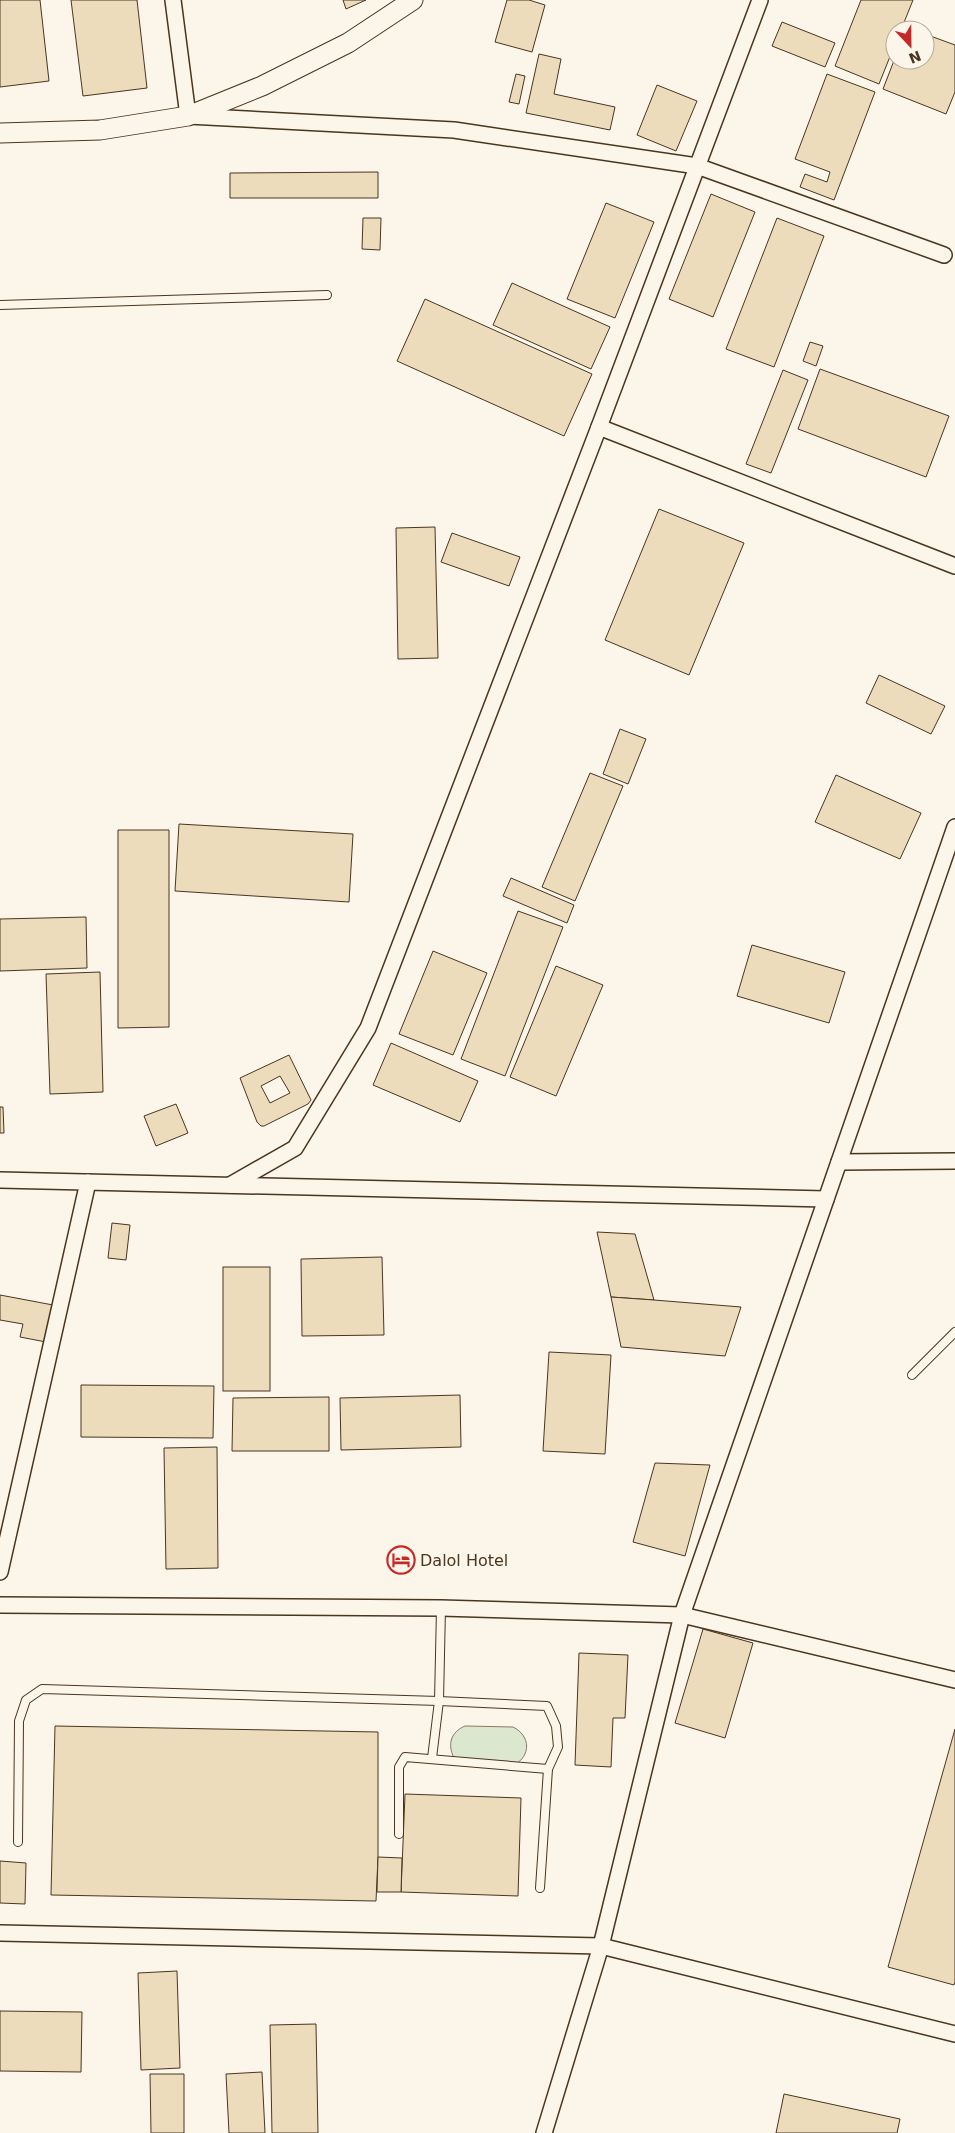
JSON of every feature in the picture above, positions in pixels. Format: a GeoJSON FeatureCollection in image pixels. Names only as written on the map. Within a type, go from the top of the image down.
{"type":"FeatureCollection","features":[{"type":"Feature","properties":{"kind":"street"},"geometry":{"type":"LineString","coordinates":[[173,0],[188,116]]}},
{"type":"Feature","properties":{"kind":"street"},"geometry":{"type":"LineString","coordinates":[[188,116],[262,86],[348,43],[413,0]]}},
{"type":"Feature","properties":{"kind":"street"},"geometry":{"type":"LineString","coordinates":[[230,1184],[295,1148],[368,1028],[599,427],[760,0]]}},
{"type":"Feature","properties":{"kind":"street"},"geometry":{"type":"LineString","coordinates":[[0,133],[100,130],[188,116],[454,130],[697,166],[944,256]]}},
{"type":"Feature","properties":{"kind":"street"},"geometry":{"type":"LineString","coordinates":[[599,427],[955,566]]}},
{"type":"Feature","properties":{"kind":"street"},"geometry":{"type":"LineString","coordinates":[[544,2133],[601,1946],[682,1615],[955,827]]}},
{"type":"Feature","properties":{"kind":"street"},"geometry":{"type":"LineString","coordinates":[[839,1162],[955,1162]]}},
{"type":"Feature","properties":{"kind":"street"},"geometry":{"type":"LineString","coordinates":[[0,1180],[230,1184],[826,1200]]}},
{"type":"Feature","properties":{"kind":"street"},"geometry":{"type":"LineString","coordinates":[[0,1572],[88,1182]]}},
{"type":"Feature","properties":{"kind":"street"},"geometry":{"type":"LineString","coordinates":[[0,1605],[441,1608],[682,1615],[955,1680]]}},
{"type":"Feature","properties":{"kind":"street"},"geometry":{"type":"LineString","coordinates":[[0,1932],[601,1946],[955,2034]]}},
{"type":"Feature","properties":{"kind":"lane"},"geometry":{"type":"LineString","coordinates":[[0,304],[327,294]]}},
{"type":"Feature","properties":{"kind":"lane"},"geometry":{"type":"LineString","coordinates":[[912,1375],[955,1332]]}},
{"type":"Feature","properties":{"kind":"lane"},"geometry":{"type":"LineString","coordinates":[[432,1758],[439,1700],[441,1608]]}},
{"type":"Feature","properties":{"kind":"lane"},"geometry":{"type":"LineString","coordinates":[[18,1842],[19,1721],[26,1700],[42,1689],[439,1700],[547,1706],[556,1726],[558,1747],[548,1769],[540,1888]]}},
{"type":"Feature","properties":{"kind":"lane"},"geometry":{"type":"LineString","coordinates":[[399,1834],[401,1761],[404,1757],[548,1769]]}},
{"type":"Feature","properties":{"kind":"green space"},"geometry":{"type":"Polygon","coordinates":[[[465,1726],[513,1727],[523,1735],[526,1741],[527,1746],[524,1757],[514,1765],[454,1758],[451,1748],[452,1739],[456,1732],[465,1726]]]}},
{"type":"Feature","properties":{"kind":"building"},"geometry":{"type":"Polygon","coordinates":[[[0,0],[40,0],[49,81],[0,87],[0,0]]]}},
{"type":"Feature","properties":{"kind":"building"},"geometry":{"type":"Polygon","coordinates":[[[71,0],[137,0],[147,88],[83,96],[71,0]]]}},
{"type":"Feature","properties":{"kind":"building"},"geometry":{"type":"Polygon","coordinates":[[[343,0],[366,0],[346,9],[343,0]]]}},
{"type":"Feature","properties":{"kind":"building"},"geometry":{"type":"Polygon","coordinates":[[[507,0],[529,0],[545,5],[532,52],[495,42],[507,0]]]}},
{"type":"Feature","properties":{"kind":"building"},"geometry":{"type":"Polygon","coordinates":[[[861,0],[913,0],[905,20],[885,20],[885,69],[879,84],[835,66],[861,0]]]}},
{"type":"Feature","properties":{"kind":"building"},"geometry":{"type":"Polygon","coordinates":[[[782,22],[835,43],[825,67],[772,46],[782,22]]]}},
{"type":"Feature","properties":{"kind":"building"},"geometry":{"type":"Polygon","coordinates":[[[935,38],[955,45],[955,92],[946,114],[883,89],[890,70],[935,70],[935,38]]]}},
{"type":"Feature","properties":{"kind":"building"},"geometry":{"type":"Polygon","coordinates":[[[539,54],[561,59],[554,94],[615,107],[610,130],[526,113],[539,54]]]}},
{"type":"Feature","properties":{"kind":"building"},"geometry":{"type":"Polygon","coordinates":[[[516,74],[525,76],[519,104],[509,102],[516,74]]]}},
{"type":"Feature","properties":{"kind":"building"},"geometry":{"type":"Polygon","coordinates":[[[827,74],[875,92],[834,200],[800,187],[805,174],[827,182],[830,172],[795,159],[827,74]]]}},
{"type":"Feature","properties":{"kind":"building"},"geometry":{"type":"Polygon","coordinates":[[[657,85],[697,101],[676,151],[637,135],[657,85]]]}},
{"type":"Feature","properties":{"kind":"building"},"geometry":{"type":"Polygon","coordinates":[[[378,172],[378,198],[230,198],[230,173],[378,172]]]}},
{"type":"Feature","properties":{"kind":"building"},"geometry":{"type":"Polygon","coordinates":[[[711,194],[755,212],[713,317],[669,299],[711,194]]]}},
{"type":"Feature","properties":{"kind":"building"},"geometry":{"type":"Polygon","coordinates":[[[606,203],[654,222],[615,318],[567,299],[606,203]]]}},
{"type":"Feature","properties":{"kind":"building"},"geometry":{"type":"Polygon","coordinates":[[[363,218],[381,218],[380,250],[362,249],[363,218]]]}},
{"type":"Feature","properties":{"kind":"building"},"geometry":{"type":"Polygon","coordinates":[[[777,218],[824,236],[774,367],[726,349],[777,218]]]}},
{"type":"Feature","properties":{"kind":"building"},"geometry":{"type":"Polygon","coordinates":[[[512,283],[610,327],[591,369],[493,325],[512,283]]]}},
{"type":"Feature","properties":{"kind":"building"},"geometry":{"type":"Polygon","coordinates":[[[425,299],[592,374],[564,436],[397,361],[425,299]]]}},
{"type":"Feature","properties":{"kind":"building"},"geometry":{"type":"Polygon","coordinates":[[[810,342],[823,346],[816,366],[803,361],[810,342]]]}},
{"type":"Feature","properties":{"kind":"building"},"geometry":{"type":"Polygon","coordinates":[[[820,369],[949,416],[926,477],[798,429],[820,369]]]}},
{"type":"Feature","properties":{"kind":"building"},"geometry":{"type":"Polygon","coordinates":[[[783,370],[808,380],[771,473],[746,464],[783,370]]]}},
{"type":"Feature","properties":{"kind":"building"},"geometry":{"type":"Polygon","coordinates":[[[659,509],[744,543],[689,675],[605,640],[659,509]]]}},
{"type":"Feature","properties":{"kind":"building"},"geometry":{"type":"Polygon","coordinates":[[[435,527],[438,658],[398,659],[396,528],[435,527]]]}},
{"type":"Feature","properties":{"kind":"building"},"geometry":{"type":"Polygon","coordinates":[[[452,533],[520,557],[509,586],[441,562],[452,533]]]}},
{"type":"Feature","properties":{"kind":"building"},"geometry":{"type":"Polygon","coordinates":[[[879,675],[945,706],[931,734],[866,703],[879,675]]]}},
{"type":"Feature","properties":{"kind":"building"},"geometry":{"type":"Polygon","coordinates":[[[620,729],[646,739],[628,784],[603,774],[620,729]]]}},
{"type":"Feature","properties":{"kind":"building"},"geometry":{"type":"Polygon","coordinates":[[[590,773],[623,786],[575,901],[542,887],[590,773]]]}},
{"type":"Feature","properties":{"kind":"building"},"geometry":{"type":"Polygon","coordinates":[[[836,775],[921,813],[900,859],[815,822],[836,775]]]}},
{"type":"Feature","properties":{"kind":"building"},"geometry":{"type":"Polygon","coordinates":[[[179,824],[353,834],[349,902],[175,891],[179,824]]]}},
{"type":"Feature","properties":{"kind":"building"},"geometry":{"type":"Polygon","coordinates":[[[118,830],[169,830],[169,1027],[118,1028],[118,830]]]}},
{"type":"Feature","properties":{"kind":"building"},"geometry":{"type":"Polygon","coordinates":[[[511,878],[574,905],[567,923],[503,896],[511,878]]]}},
{"type":"Feature","properties":{"kind":"building"},"geometry":{"type":"Polygon","coordinates":[[[518,911],[563,927],[505,1076],[461,1059],[518,911]]]}},
{"type":"Feature","properties":{"kind":"building"},"geometry":{"type":"Polygon","coordinates":[[[86,917],[87,968],[0,971],[0,919],[86,917]]]}},
{"type":"Feature","properties":{"kind":"building"},"geometry":{"type":"Polygon","coordinates":[[[752,945],[845,972],[829,1023],[737,996],[752,945]]]}},
{"type":"Feature","properties":{"kind":"building"},"geometry":{"type":"Polygon","coordinates":[[[433,951],[487,973],[453,1055],[399,1034],[433,951]]]}},
{"type":"Feature","properties":{"kind":"building"},"geometry":{"type":"Polygon","coordinates":[[[556,966],[603,985],[556,1096],[510,1077],[556,966]]]}},
{"type":"Feature","properties":{"kind":"building"},"geometry":{"type":"Polygon","coordinates":[[[100,972],[103,1092],[50,1094],[46,974],[100,972]]]}},
{"type":"Feature","properties":{"kind":"building"},"geometry":{"type":"Polygon","coordinates":[[[391,1043],[478,1081],[460,1122],[373,1085],[391,1043]]]}},
{"type":"Feature","properties":{"kind":"building"},"geometry":{"type":"Polygon","coordinates":[[[289,1055],[311,1100],[308,1104],[261,1126],[257,1122],[240,1078],[289,1055]],[[280,1076],[261,1086],[270,1103],[290,1093],[280,1076]]]}},
{"type":"Feature","properties":{"kind":"building"},"geometry":{"type":"Polygon","coordinates":[[[176,1104],[188,1133],[156,1146],[144,1116],[176,1104]]]}},
{"type":"Feature","properties":{"kind":"building"},"geometry":{"type":"Polygon","coordinates":[[[0,1107],[3,1107],[4,1133],[0,1133],[0,1107]]]}},
{"type":"Feature","properties":{"kind":"building"},"geometry":{"type":"Polygon","coordinates":[[[112,1223],[130,1225],[126,1260],[108,1258],[112,1223]]]}},
{"type":"Feature","properties":{"kind":"building"},"geometry":{"type":"Polygon","coordinates":[[[597,1232],[635,1234],[654,1300],[611,1297],[597,1232]]]}},
{"type":"Feature","properties":{"kind":"building"},"geometry":{"type":"Polygon","coordinates":[[[382,1257],[384,1335],[302,1336],[301,1259],[382,1257]]]}},
{"type":"Feature","properties":{"kind":"building"},"geometry":{"type":"Polygon","coordinates":[[[223,1267],[270,1267],[270,1391],[223,1391],[223,1267]]]}},
{"type":"Feature","properties":{"kind":"building"},"geometry":{"type":"Polygon","coordinates":[[[0,1295],[53,1305],[46,1342],[20,1337],[23,1324],[0,1320],[0,1295]]]}},
{"type":"Feature","properties":{"kind":"building"},"geometry":{"type":"Polygon","coordinates":[[[611,1297],[741,1307],[725,1356],[621,1347],[611,1297]]]}},
{"type":"Feature","properties":{"kind":"building"},"geometry":{"type":"Polygon","coordinates":[[[549,1352],[611,1355],[605,1454],[543,1451],[549,1352]]]}},
{"type":"Feature","properties":{"kind":"building"},"geometry":{"type":"Polygon","coordinates":[[[81,1385],[214,1386],[213,1438],[81,1437],[81,1385]]]}},
{"type":"Feature","properties":{"kind":"building"},"geometry":{"type":"Polygon","coordinates":[[[460,1395],[461,1447],[341,1450],[340,1398],[460,1395]]]}},
{"type":"Feature","properties":{"kind":"building"},"geometry":{"type":"Polygon","coordinates":[[[329,1397],[329,1451],[232,1451],[233,1398],[329,1397]]]}},
{"type":"Feature","properties":{"kind":"building"},"geometry":{"type":"Polygon","coordinates":[[[217,1447],[218,1568],[166,1569],[164,1448],[217,1447]]]}},
{"type":"Feature","properties":{"kind":"building"},"geometry":{"type":"Polygon","coordinates":[[[655,1463],[710,1465],[685,1556],[633,1542],[655,1463]]]}},
{"type":"Feature","properties":{"kind":"building"},"geometry":{"type":"Polygon","coordinates":[[[703,1629],[753,1643],[725,1738],[675,1723],[703,1629]]]}},
{"type":"Feature","properties":{"kind":"building"},"geometry":{"type":"Polygon","coordinates":[[[579,1653],[628,1655],[625,1718],[613,1718],[611,1767],[575,1765],[579,1653]]]}},
{"type":"Feature","properties":{"kind":"building"},"geometry":{"type":"Polygon","coordinates":[[[55,1726],[378,1732],[376,1901],[51,1895],[55,1726]]]}},
{"type":"Feature","properties":{"kind":"building"},"geometry":{"type":"Polygon","coordinates":[[[955,1729],[955,1982],[954,1985],[888,1967],[955,1729]]]}},
{"type":"Feature","properties":{"kind":"building"},"geometry":{"type":"Polygon","coordinates":[[[405,1794],[521,1798],[518,1896],[401,1892],[405,1794]]]}},
{"type":"Feature","properties":{"kind":"building"},"geometry":{"type":"Polygon","coordinates":[[[378,1857],[402,1858],[401,1892],[377,1892],[378,1857]]]}},
{"type":"Feature","properties":{"kind":"building"},"geometry":{"type":"Polygon","coordinates":[[[0,1861],[26,1863],[25,1904],[0,1903],[0,1861]]]}},
{"type":"Feature","properties":{"kind":"building"},"geometry":{"type":"Polygon","coordinates":[[[177,1971],[180,2068],[141,2070],[138,1973],[177,1971]]]}},
{"type":"Feature","properties":{"kind":"building"},"geometry":{"type":"Polygon","coordinates":[[[0,2011],[82,2012],[81,2072],[0,2071],[0,2011]]]}},
{"type":"Feature","properties":{"kind":"building"},"geometry":{"type":"Polygon","coordinates":[[[316,2024],[318,2133],[272,2133],[270,2025],[316,2024]]]}},
{"type":"Feature","properties":{"kind":"building"},"geometry":{"type":"Polygon","coordinates":[[[262,2072],[265,2133],[229,2133],[226,2074],[262,2072]]]}},
{"type":"Feature","properties":{"kind":"building"},"geometry":{"type":"Polygon","coordinates":[[[150,2074],[184,2074],[184,2133],[151,2133],[150,2074]]]}},
{"type":"Feature","properties":{"kind":"building"},"geometry":{"type":"Polygon","coordinates":[[[784,2094],[900,2119],[897,2133],[776,2133],[784,2094]]]}},
{"type":"Feature","properties":{"kind":"place","name":"Dalol Hotel"},"geometry":{"type":"Point","coordinates":[401,1560]}}]}
